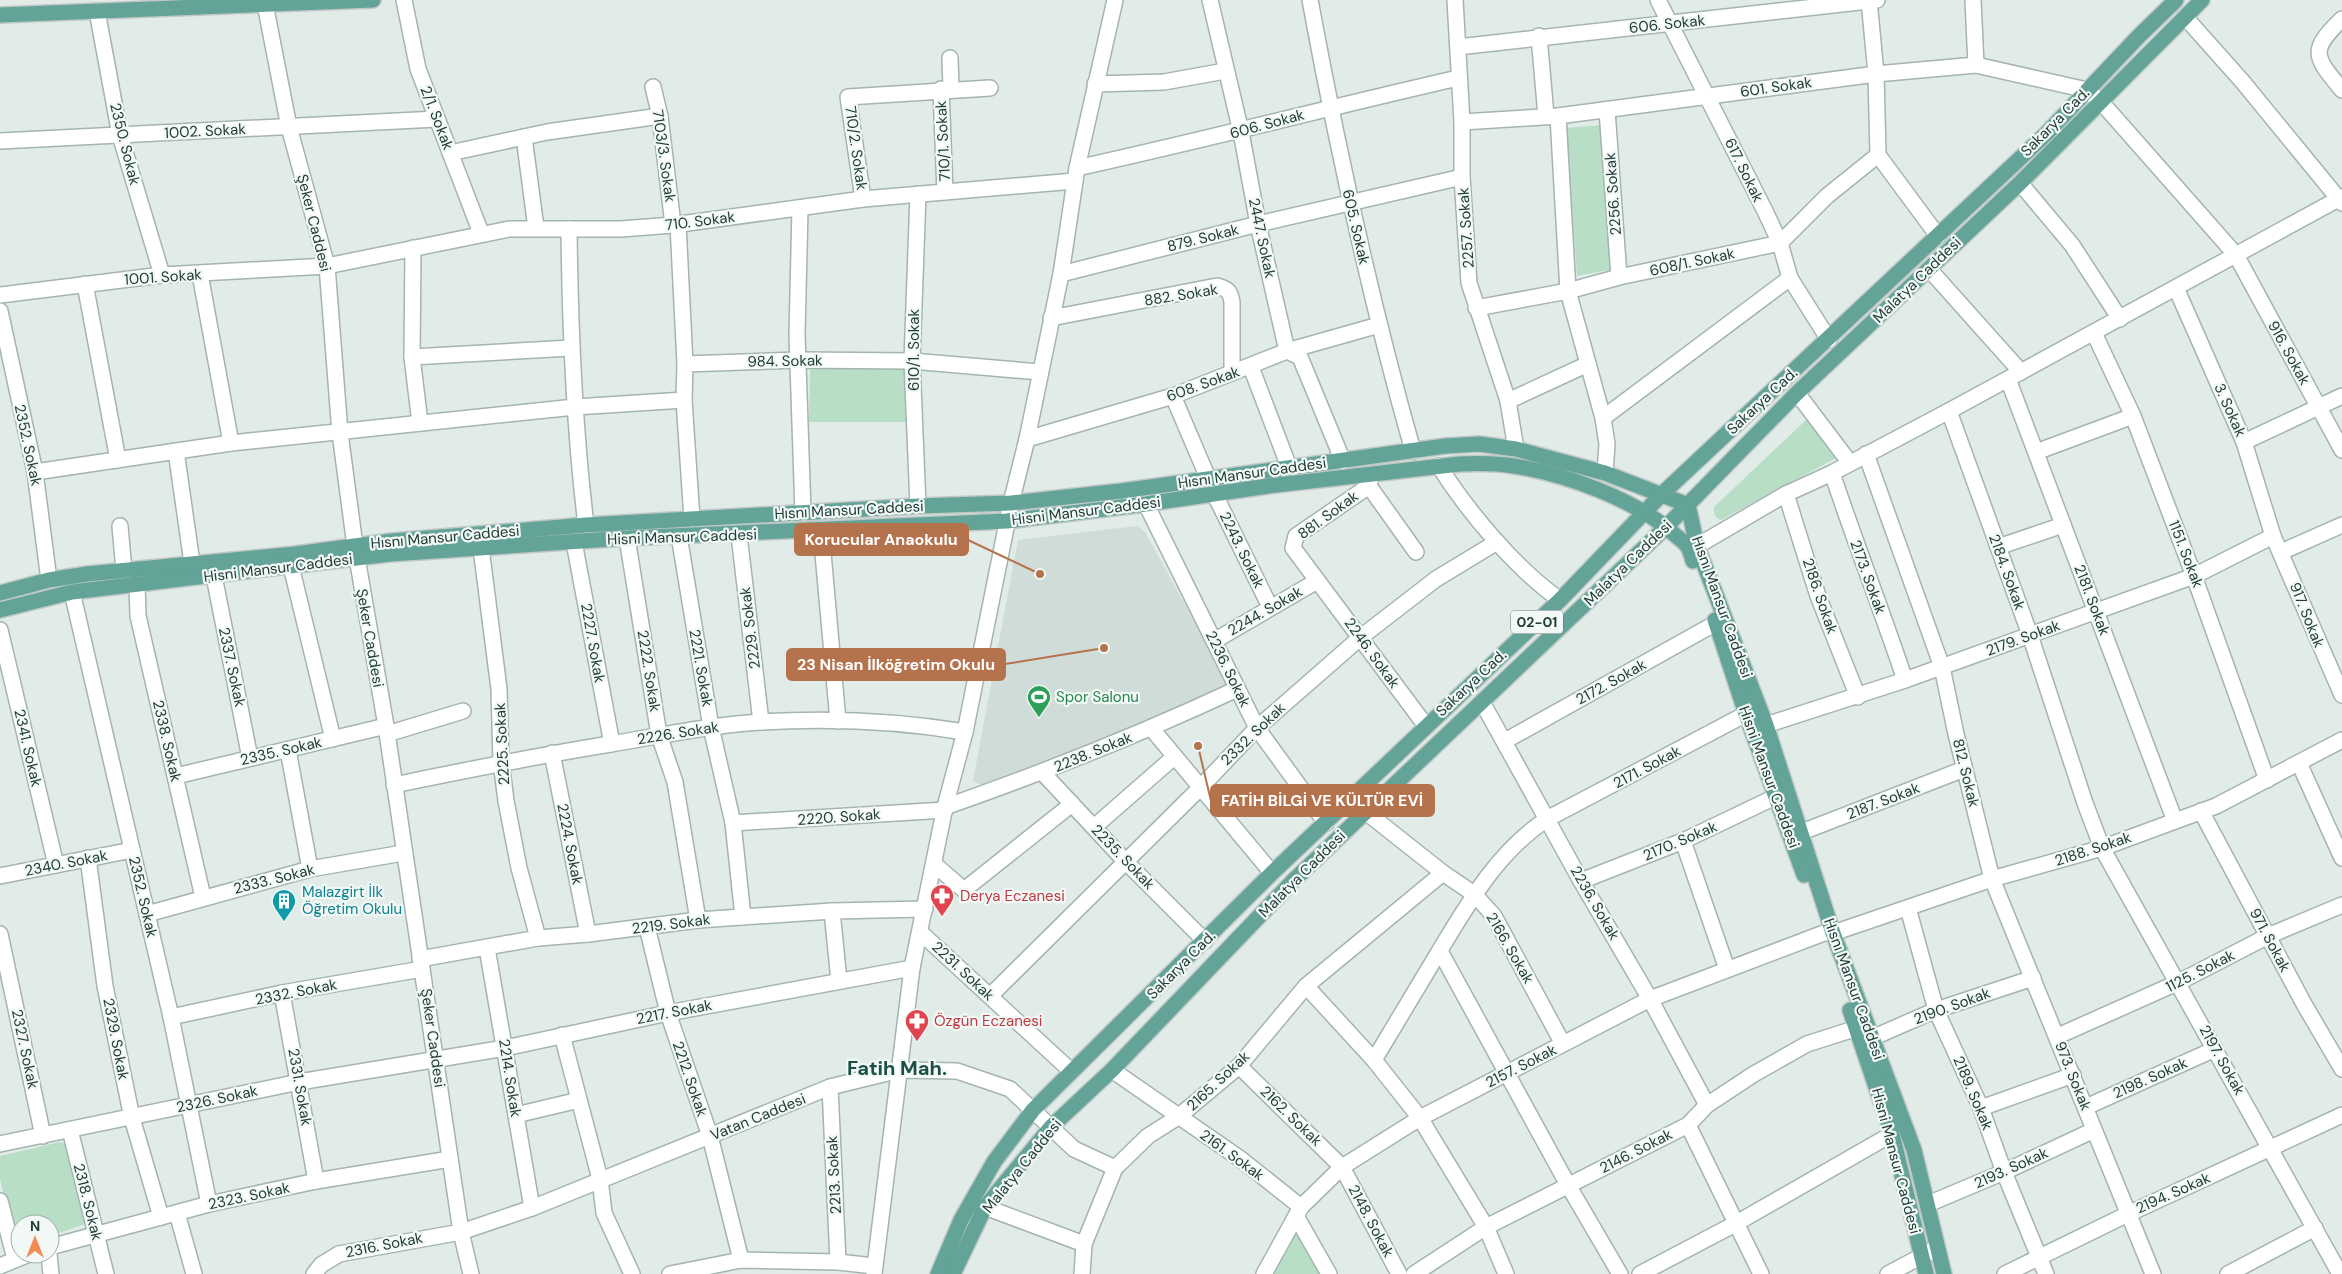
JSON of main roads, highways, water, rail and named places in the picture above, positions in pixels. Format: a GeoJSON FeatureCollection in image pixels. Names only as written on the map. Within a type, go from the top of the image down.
{"type":"FeatureCollection","features":[{"type":"Feature","properties":{"kind":"main road"},"geometry":{"type":"LineString","coordinates":[[0,15],[373,0]]}},
{"type":"Feature","properties":{"kind":"main road","name":"Malatya Caddesi"},"geometry":{"type":"LineString","coordinates":[[953,1274],[985,1208],[1051,1127],[1112,1070],[1294,880],[1666,527],[1797,393],[2020,183],[2102,103],[2202,0]]}},
{"type":"Feature","properties":{"kind":"main road","name":"Sakarya Cad."},"geometry":{"type":"LineString","coordinates":[[938,1274],[961,1220],[994,1162],[1033,1110],[1094,1052],[1272,874],[1560,600],[1662,494],[1829,340],[2046,134],[2172,1]]}},
{"type":"Feature","properties":{"kind":"main road","name":"Hısnı Mansur Caddesi"},"geometry":{"type":"LineString","coordinates":[[0,593],[49,580],[192,563],[295,554],[356,552],[586,525],[918,506],[1010,503],[1343,461],[1413,450],[1479,444],[1516,449],[1605,473],[1688,505],[1696,546],[1766,725],[1802,832],[1828,933],[1872,1038],[1914,1150],[1944,1274]]}},
{"type":"Feature","properties":{"kind":"main road","name":"Hisni Mansur Caddesi"},"geometry":{"type":"LineString","coordinates":[[0,610],[72,592],[291,566],[356,552],[390,554],[627,538],[739,535],[1007,521],[1146,504],[1214,493],[1370,480],[1439,466],[1487,463],[1514,466],[1546,473],[1604,492],[1645,512],[1666,527],[1688,547],[1716,623],[1746,714],[1828,933],[1892,1134],[1926,1274]]}},
{"type":"Feature","properties":{"kind":"place","name":"Korucular Anaokulu"},"geometry":{"type":"Point","coordinates":[1040,574]}},
{"type":"Feature","properties":{"kind":"place","name":"23 Nisan İlköğretim Okulu"},"geometry":{"type":"Point","coordinates":[1104,648]}},
{"type":"Feature","properties":{"kind":"place","name":"Spor Salonu"},"geometry":{"type":"Point","coordinates":[1039,718]}},
{"type":"Feature","properties":{"kind":"place","name":"FATİH BİLGİ VE KÜLTÜR EVİ"},"geometry":{"type":"Point","coordinates":[1198,746]}},
{"type":"Feature","properties":{"kind":"place","name":"Derya Eczanesi"},"geometry":{"type":"Point","coordinates":[942,917]}},
{"type":"Feature","properties":{"kind":"place","name":"Malazgirt İlk Öğretim Okulu"},"geometry":{"type":"Point","coordinates":[284,922]}},
{"type":"Feature","properties":{"kind":"place","name":"Özgün Eczanesi"},"geometry":{"type":"Point","coordinates":[917,1042]}},
{"type":"Feature","properties":{"kind":"district","name":"Fatih Mah."},"geometry":{"type":"Point","coordinates":[897,1068]}}]}
